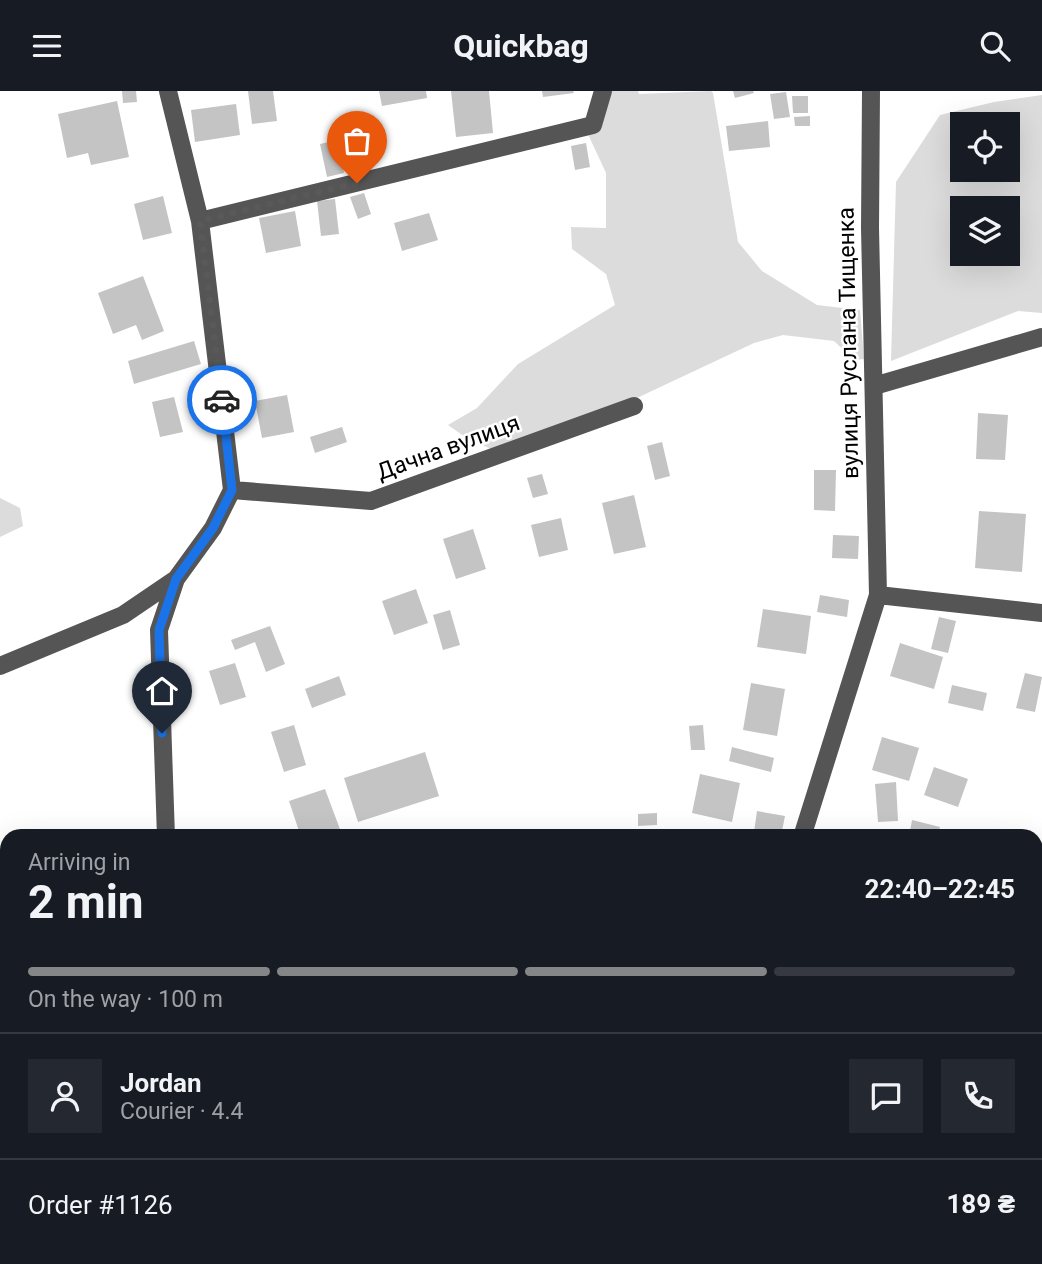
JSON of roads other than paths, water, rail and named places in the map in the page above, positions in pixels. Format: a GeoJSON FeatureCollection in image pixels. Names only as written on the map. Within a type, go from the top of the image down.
{"type":"FeatureCollection","features":[{"type":"Feature","properties":{"kind":"street"},"geometry":{"type":"LineString","coordinates":[[166,829],[159,630],[176,579],[213,528],[232,490],[200,221],[168,91]]}},
{"type":"Feature","properties":{"kind":"street"},"geometry":{"type":"LineString","coordinates":[[200,221],[593,125],[603,91]]}},
{"type":"Feature","properties":{"kind":"street","name":"вулиця Руслана Тищенка"},"geometry":{"type":"LineString","coordinates":[[805,829],[878,595],[870,228],[870,91]]}},
{"type":"Feature","properties":{"kind":"street"},"geometry":{"type":"LineString","coordinates":[[874,386],[1042,337]]}},
{"type":"Feature","properties":{"kind":"street","name":"Дачна вулиця"},"geometry":{"type":"LineString","coordinates":[[232,490],[371,501],[634,406]]}},
{"type":"Feature","properties":{"kind":"street"},"geometry":{"type":"LineString","coordinates":[[0,666],[123,615],[176,579]]}},
{"type":"Feature","properties":{"kind":"street"},"geometry":{"type":"LineString","coordinates":[[878,595],[1042,613]]}}]}
